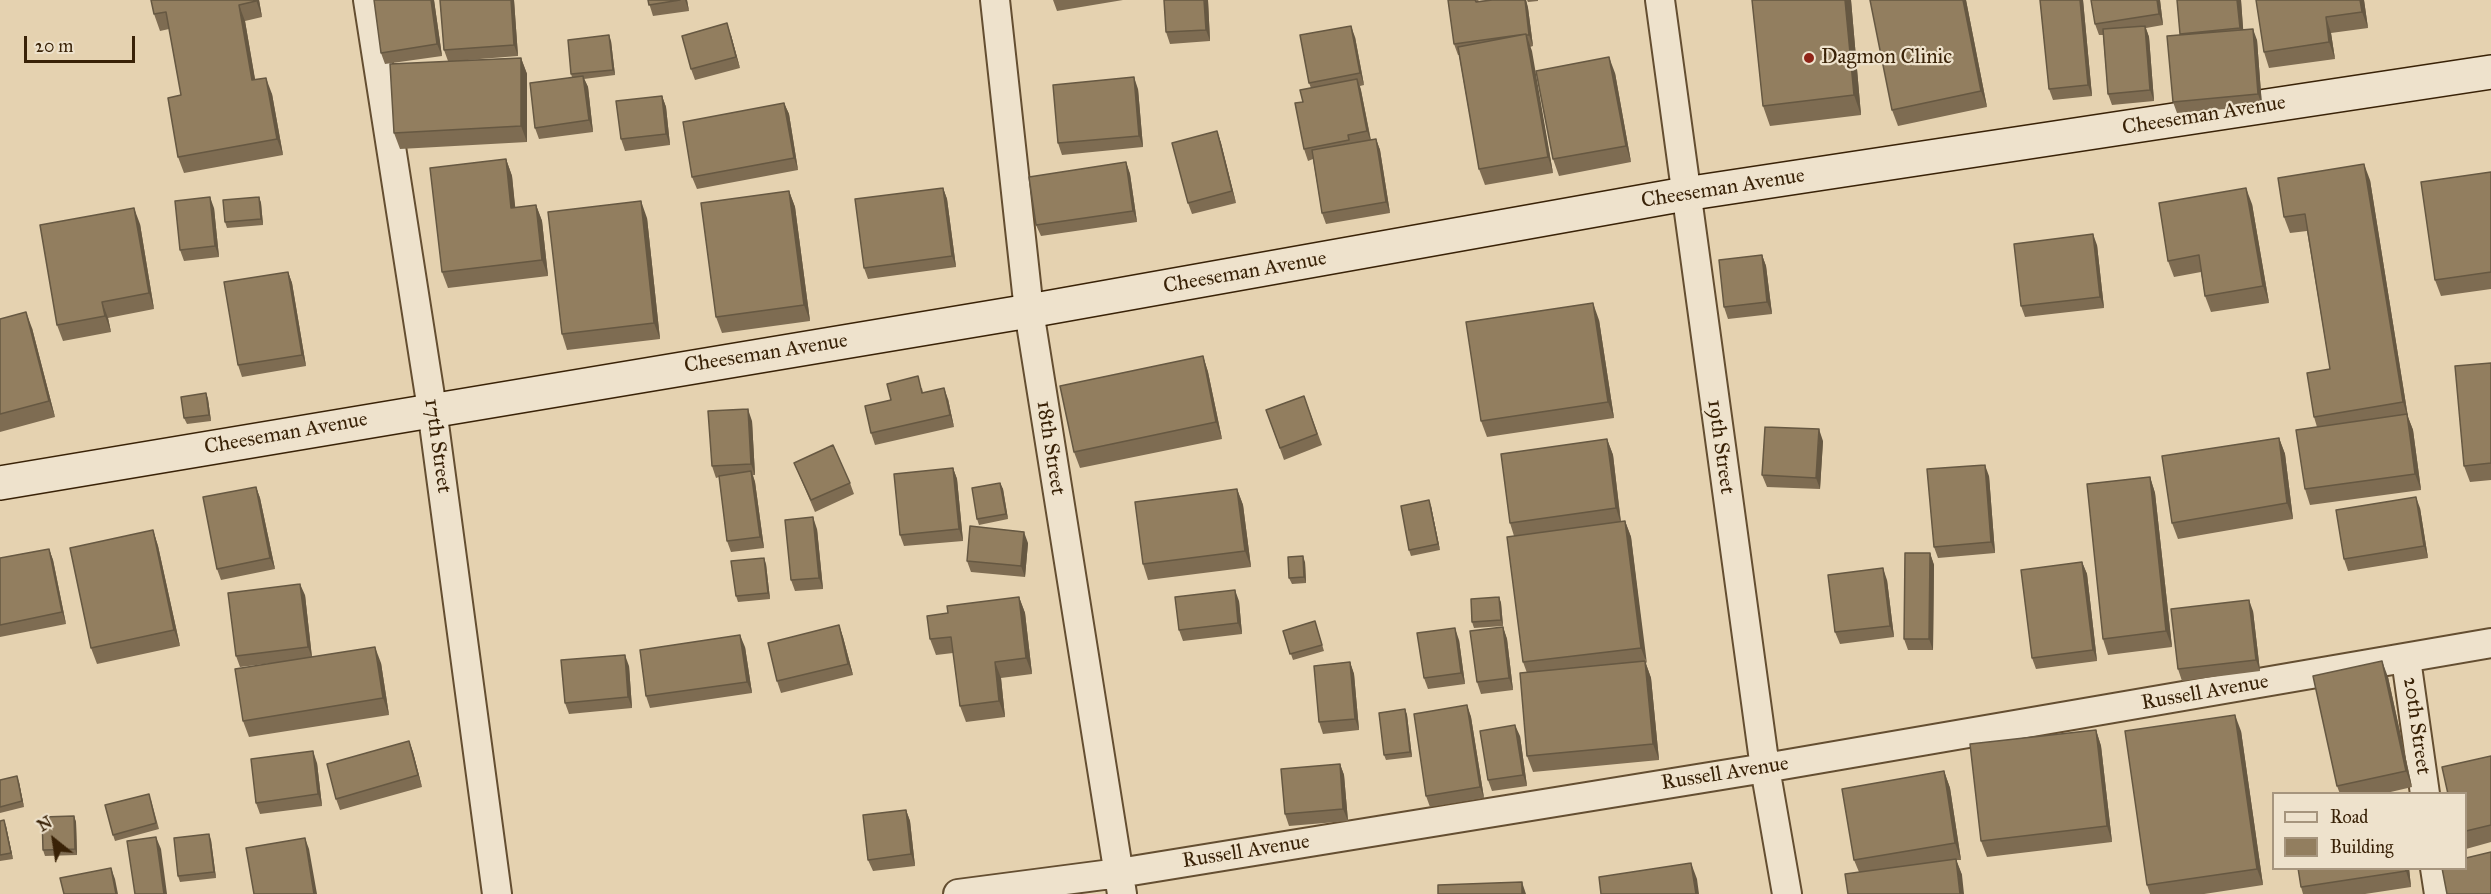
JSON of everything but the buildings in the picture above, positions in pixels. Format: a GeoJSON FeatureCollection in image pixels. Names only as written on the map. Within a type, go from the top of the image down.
{"type":"FeatureCollection","features":[{"type":"Feature","properties":{"kind":"street","name":"17th Street"},"geometry":{"type":"LineString","coordinates":[[368,0],[432,409],[497,894]]}},
{"type":"Feature","properties":{"kind":"street","name":"18th Street"},"geometry":{"type":"LineString","coordinates":[[994,0],[1029,311],[1120,883]]}},
{"type":"Feature","properties":{"kind":"street","name":"19th Street"},"geometry":{"type":"LineString","coordinates":[[1660,0],[1765,768],[1786,894]]}},
{"type":"Feature","properties":{"kind":"street","name":"Cheeseman Avenue"},"geometry":{"type":"LineString","coordinates":[[0,483],[1029,311],[1685,194],[2491,72]]}},
{"type":"Feature","properties":{"kind":"street","name":"Russell Avenue"},"geometry":{"type":"LineString","coordinates":[[958,894],[1120,883],[1765,768],[2491,643]]}},
{"type":"Feature","properties":{"kind":"street","name":"20th Street"},"geometry":{"type":"LineString","coordinates":[[2406,659],[2425,792]]}},
{"type":"Feature","properties":{"kind":"street"},"geometry":{"type":"LineString","coordinates":[[2435,870],[2439,894]]}},
{"type":"Feature","properties":{"kind":"place","name":"Dagmon Clinic"},"geometry":{"type":"Point","coordinates":[1809,58]}}]}
